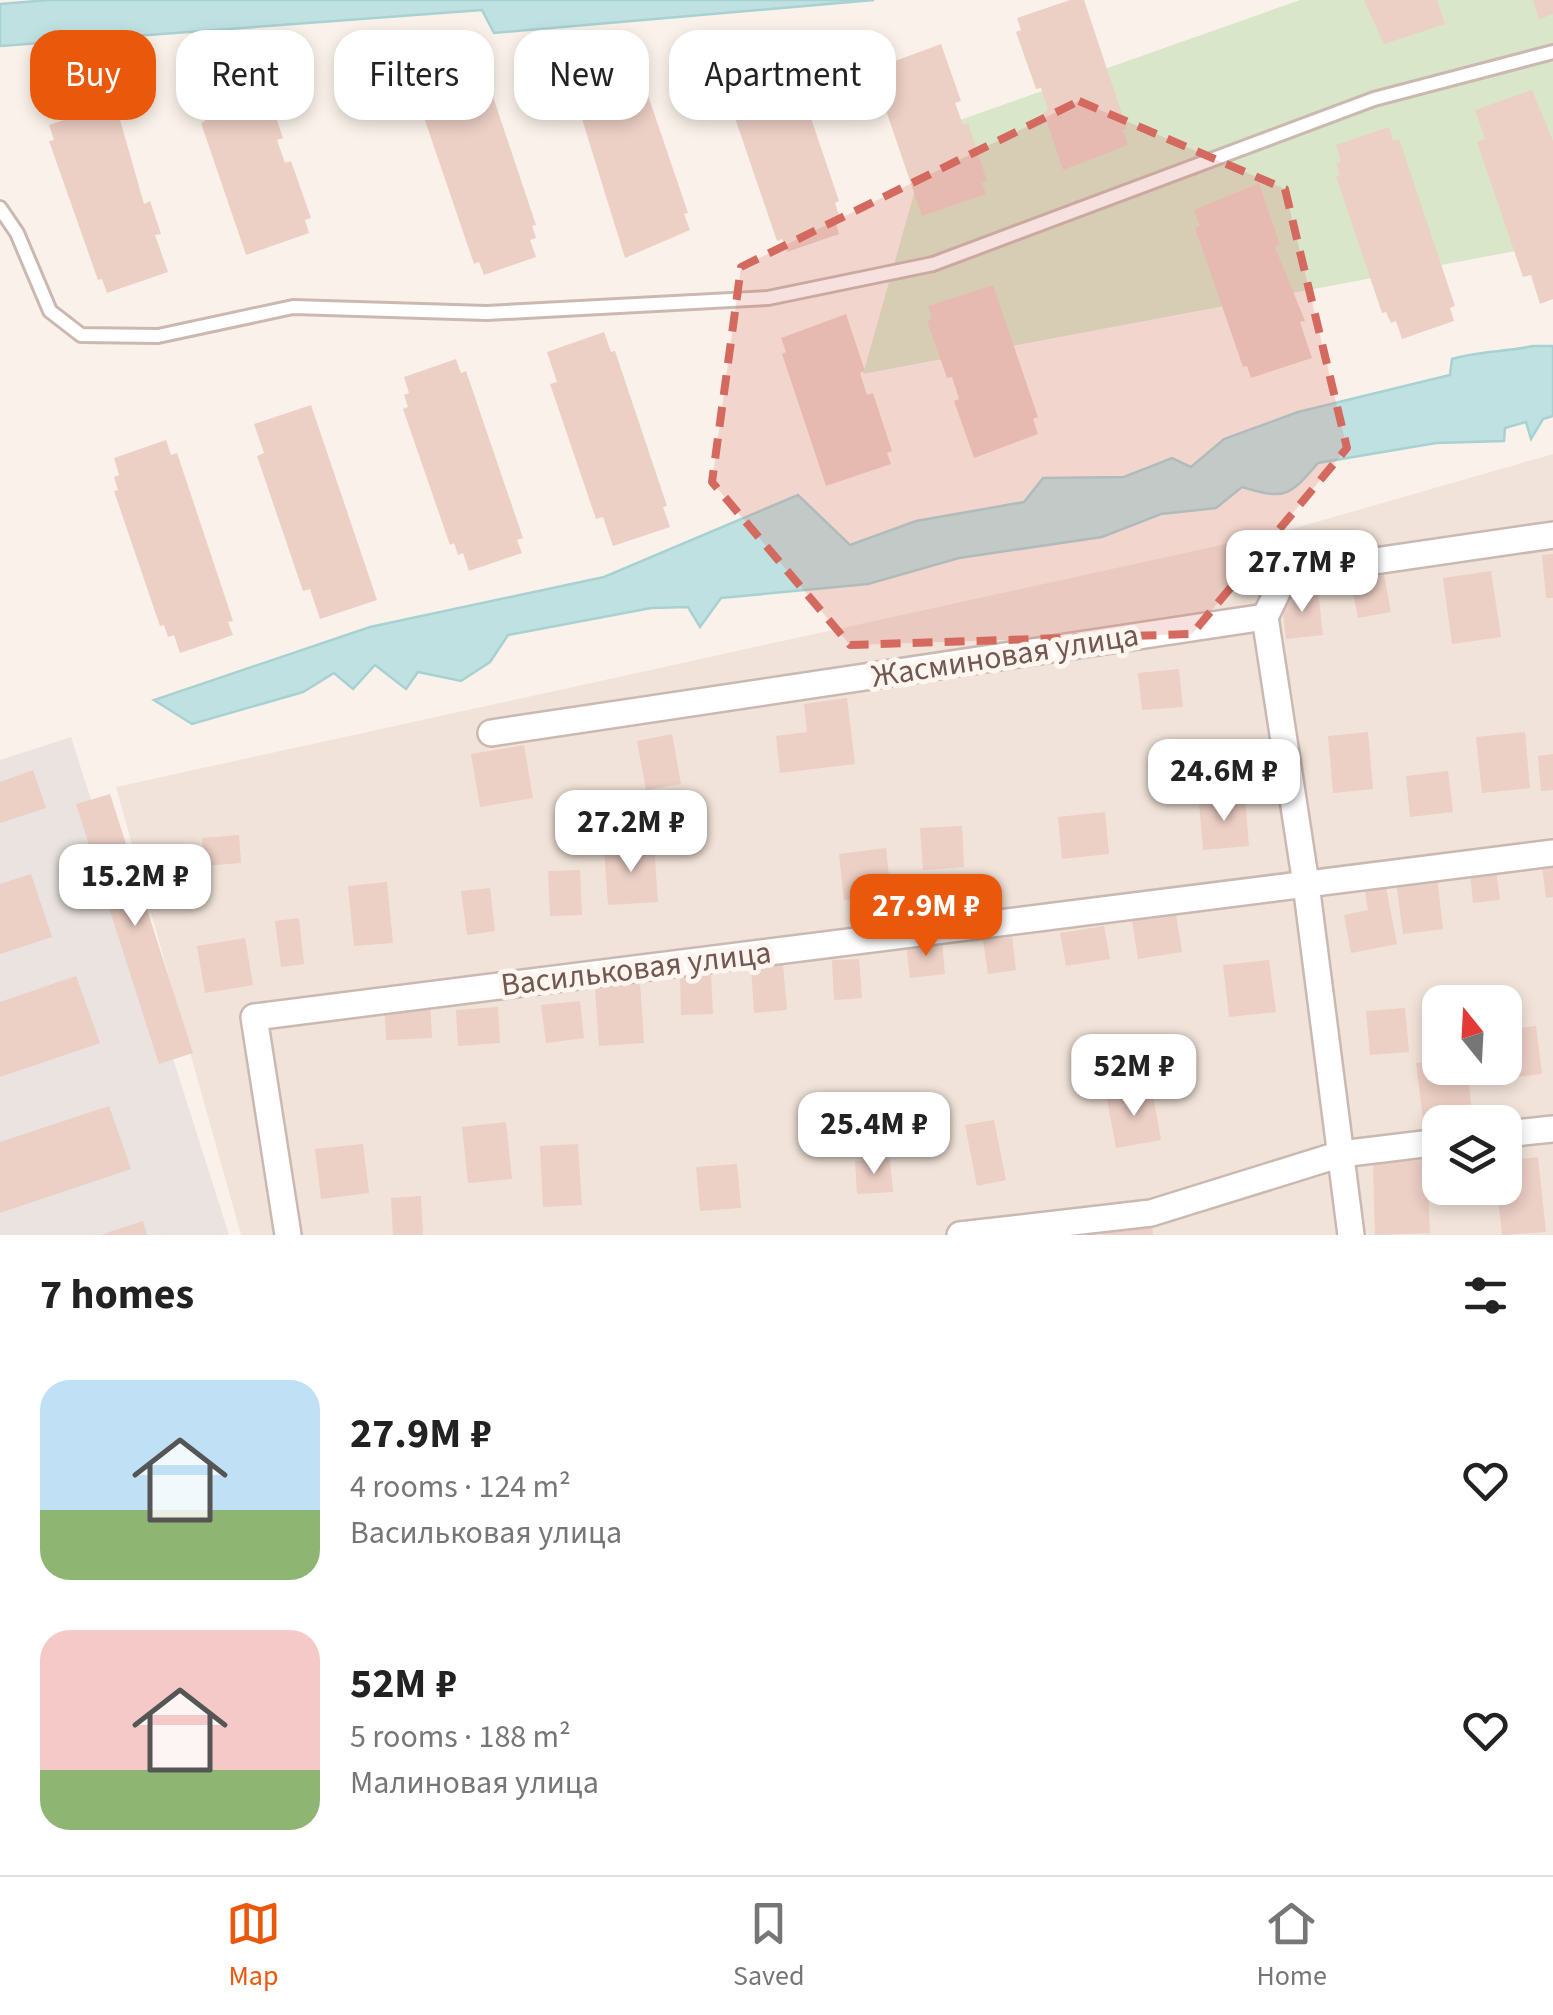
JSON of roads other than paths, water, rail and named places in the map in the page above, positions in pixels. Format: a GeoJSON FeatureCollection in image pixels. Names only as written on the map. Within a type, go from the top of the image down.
{"type":"FeatureCollection","features":[{"type":"Feature","properties":{"kind":"street"},"geometry":{"type":"LineString","coordinates":[[1351,1235],[1306,884],[1265,617],[1286,574],[1553,535]]}},
{"type":"Feature","properties":{"kind":"street","name":"Жасминовая улица"},"geometry":{"type":"LineString","coordinates":[[491,733],[1265,617]]}},
{"type":"Feature","properties":{"kind":"street","name":"Васильковая улица"},"geometry":{"type":"LineString","coordinates":[[288,1235],[254,1017],[1553,853]]}},
{"type":"Feature","properties":{"kind":"street"},"geometry":{"type":"LineString","coordinates":[[1522,1132],[1553,1128]]}},
{"type":"Feature","properties":{"kind":"street"},"geometry":{"type":"LineString","coordinates":[[960,1235],[1151,1213],[1340,1154],[1422,1144]]}},
{"type":"Feature","properties":{"kind":"lane"},"geometry":{"type":"LineString","coordinates":[[0,208],[17,233],[50,310],[81,335],[158,336],[293,307],[487,313],[768,298],[933,264],[1374,98],[1553,52]]}},
{"type":"Feature","properties":{"kind":"water"},"geometry":{"type":"Polygon","coordinates":[[[49,0],[874,0],[494,33],[482,10],[156,34],[156,30],[30,30],[30,44],[0,46],[0,4],[49,0]]]}},
{"type":"Feature","properties":{"kind":"water"},"geometry":{"type":"Polygon","coordinates":[[[1553,346],[1553,416],[1543,419],[1531,439],[1526,422],[1505,428],[1504,441],[1436,443],[1318,463],[1285,493],[1268,494],[1242,487],[1216,508],[1161,514],[1102,537],[959,558],[868,584],[721,598],[700,627],[688,607],[651,608],[508,635],[490,662],[461,681],[418,672],[406,689],[375,665],[353,689],[334,673],[303,692],[192,724],[154,700],[370,627],[604,577],[798,495],[850,545],[916,521],[1024,502],[1043,478],[1124,477],[1172,458],[1191,467],[1224,439],[1298,412],[1450,375],[1452,359],[1461,356],[1553,346]]]}}]}
